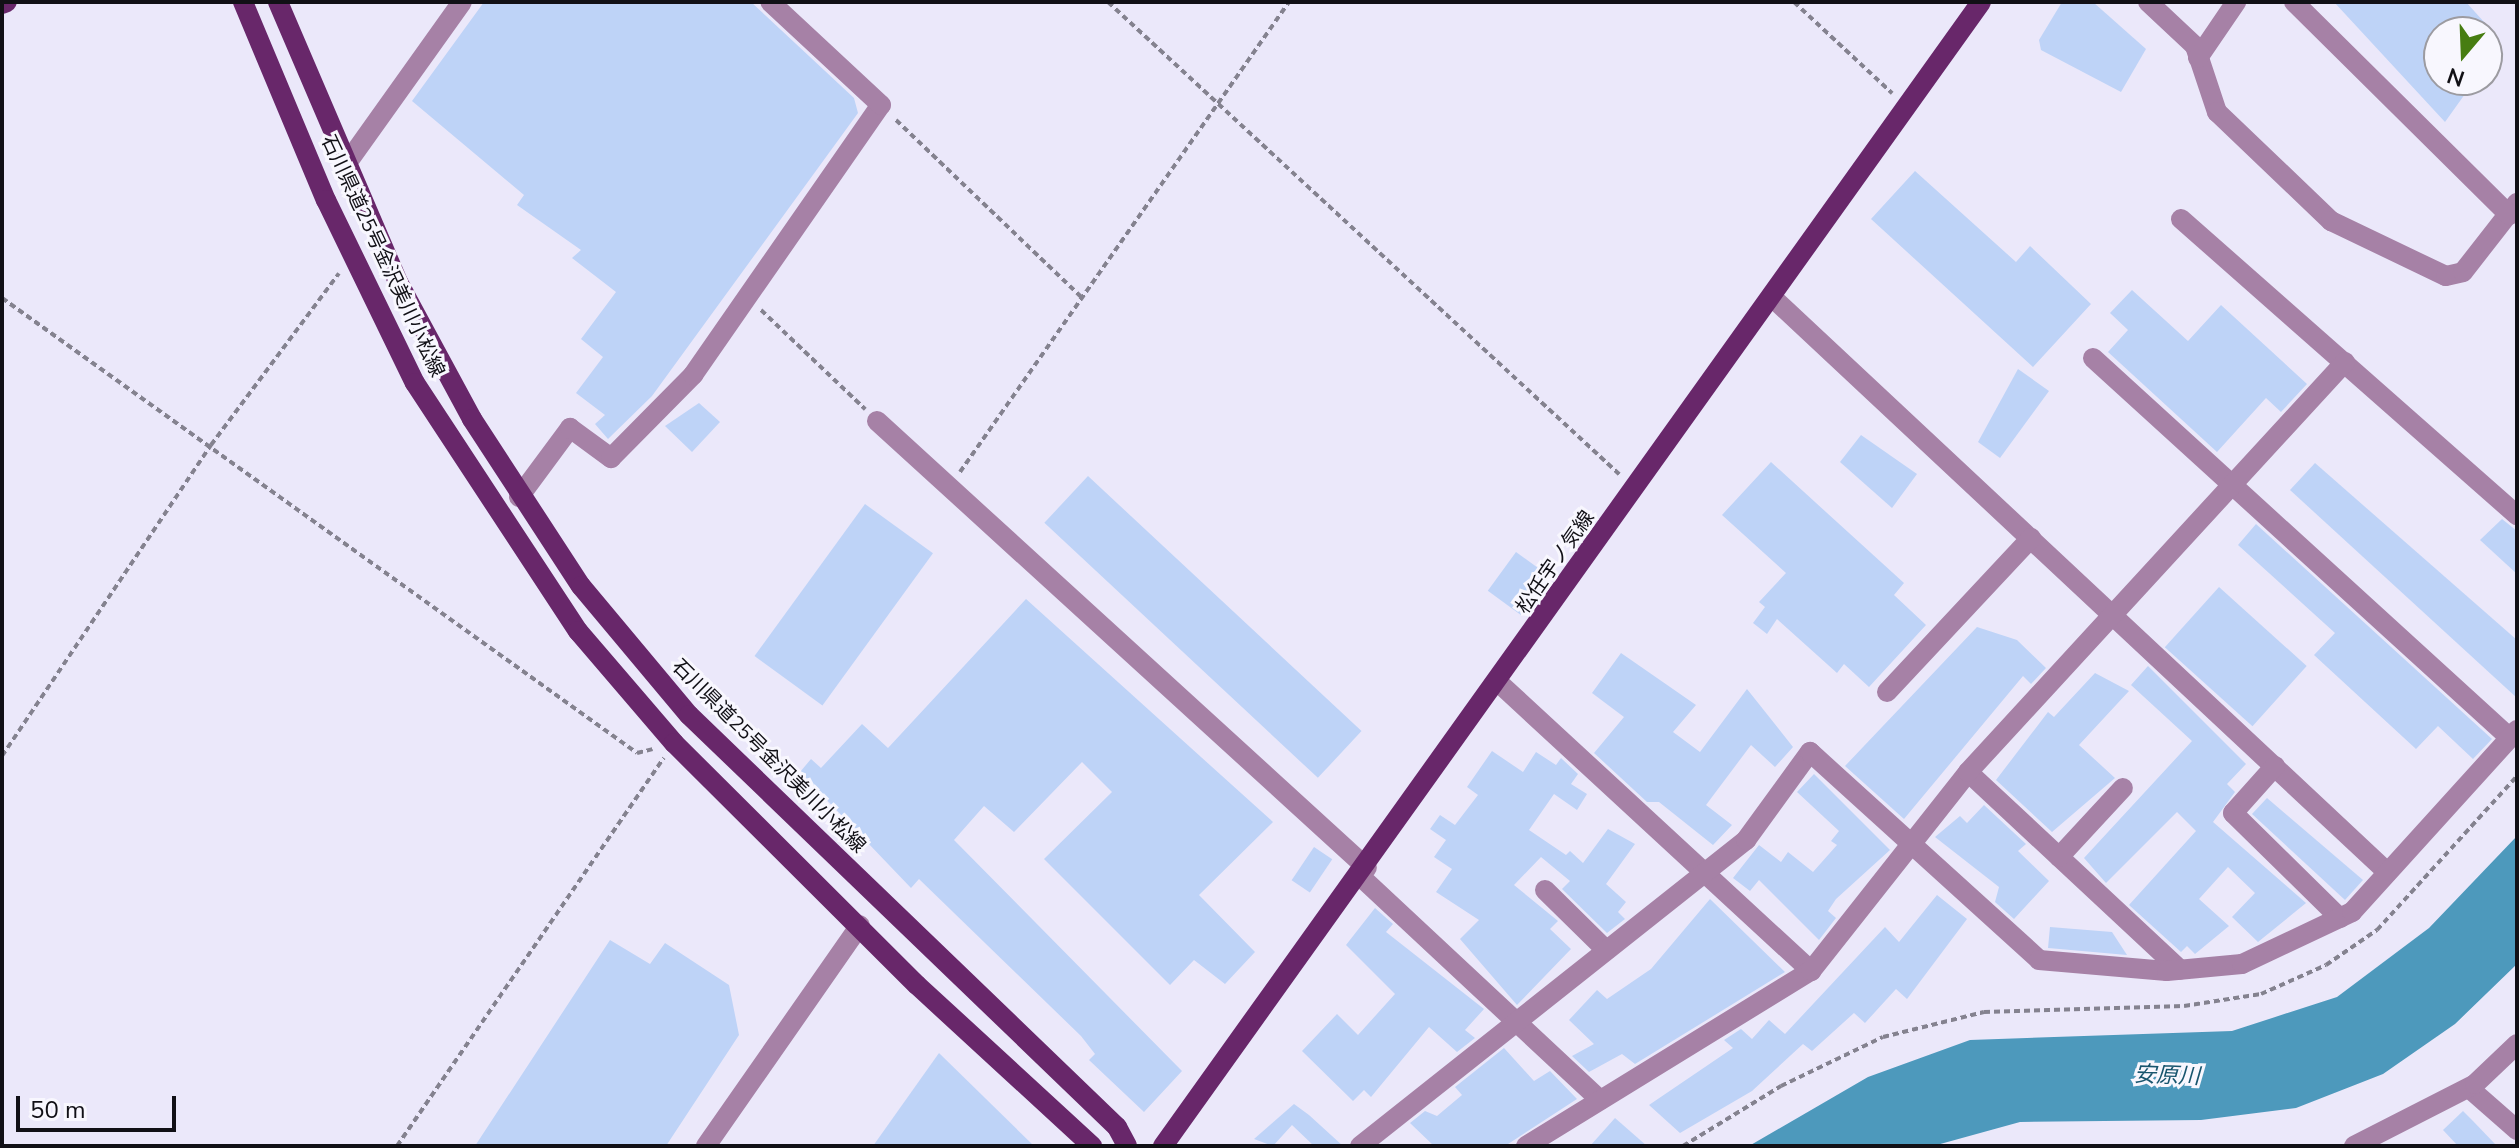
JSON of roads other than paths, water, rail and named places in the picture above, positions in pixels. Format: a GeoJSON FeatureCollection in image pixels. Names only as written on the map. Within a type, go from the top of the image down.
{"type":"FeatureCollection","features":[{"type":"Feature","properties":{"kind":"main road","name":"石川県道25号金沢美川小松線"},"geometry":{"type":"LineString","coordinates":[[243,2],[353,256],[415,383],[489,504],[578,631],[674,743],[1092,1146]]}},
{"type":"Feature","properties":{"kind":"main road","name":"石川県道25号金沢美川小松線"},"geometry":{"type":"LineString","coordinates":[[278,2],[345,166],[398,282],[519,497],[581,586],[689,715],[1117,1127],[1127,1146]]}},
{"type":"Feature","properties":{"kind":"main road","name":"松任宇ノ気線"},"geometry":{"type":"LineString","coordinates":[[1163,1146],[1364,872],[1981,2]]}},
{"type":"Feature","properties":{"kind":"street"},"geometry":{"type":"LineString","coordinates":[[345,166],[462,2]]}},
{"type":"Feature","properties":{"kind":"street"},"geometry":{"type":"LineString","coordinates":[[519,497],[570,428],[611,458],[693,375],[745,294],[881,105],[770,2]]}},
{"type":"Feature","properties":{"kind":"street"},"geometry":{"type":"LineString","coordinates":[[2148,2],[2195,46],[2217,112],[2331,221],[2446,276],[2463,272],[2513,209],[2294,2]]}},
{"type":"Feature","properties":{"kind":"street"},"geometry":{"type":"LineString","coordinates":[[2198,58],[2236,2]]}},
{"type":"Feature","properties":{"kind":"street"},"geometry":{"type":"LineString","coordinates":[[2181,219],[2517,515]]}},
{"type":"Feature","properties":{"kind":"street"},"geometry":{"type":"LineString","coordinates":[[1773,298],[2387,872]]}},
{"type":"Feature","properties":{"kind":"street"},"geometry":{"type":"LineString","coordinates":[[1360,1146],[1746,840],[1810,752],[2039,960],[2180,970],[2242,964],[2340,918],[2387,872],[2513,734],[2230,486],[2093,358]]}},
{"type":"Feature","properties":{"kind":"street"},"geometry":{"type":"LineString","coordinates":[[1526,1146],[1811,971],[1968,772],[2345,362]]}},
{"type":"Feature","properties":{"kind":"street"},"geometry":{"type":"LineString","coordinates":[[877,421],[1364,872],[1515,1022],[1600,1100]]}},
{"type":"Feature","properties":{"kind":"street"},"geometry":{"type":"LineString","coordinates":[[1887,692],[2031,538]]}},
{"type":"Feature","properties":{"kind":"street"},"geometry":{"type":"LineString","coordinates":[[1499,683],[1811,971]]}},
{"type":"Feature","properties":{"kind":"street"},"geometry":{"type":"LineString","coordinates":[[2275,766],[2233,813],[2340,918]]}},
{"type":"Feature","properties":{"kind":"street"},"geometry":{"type":"LineString","coordinates":[[1968,772],[2180,970]]}},
{"type":"Feature","properties":{"kind":"street"},"geometry":{"type":"LineString","coordinates":[[2059,857],[2123,788]]}},
{"type":"Feature","properties":{"kind":"street"},"geometry":{"type":"LineString","coordinates":[[1545,890],[1606,950]]}},
{"type":"Feature","properties":{"kind":"street"},"geometry":{"type":"LineString","coordinates":[[706,1146],[860,925]]}},
{"type":"Feature","properties":{"kind":"street"},"geometry":{"type":"LineString","coordinates":[[2354,1146],[2469,1088],[2517,1044]]}},
{"type":"Feature","properties":{"kind":"street"},"geometry":{"type":"LineString","coordinates":[[2469,1088],[2517,1130]]}},
{"type":"Feature","properties":{"kind":"water","name":"安原川"},"geometry":{"type":"Polygon","coordinates":[[[2517,836],[2517,964],[2455,1024],[2383,1074],[2296,1108],[2201,1120],[2020,1122],[1933,1146],[1749,1146],[1868,1077],[1970,1040],[2232,1031],[2337,997],[2429,928],[2517,836]]]}}]}
